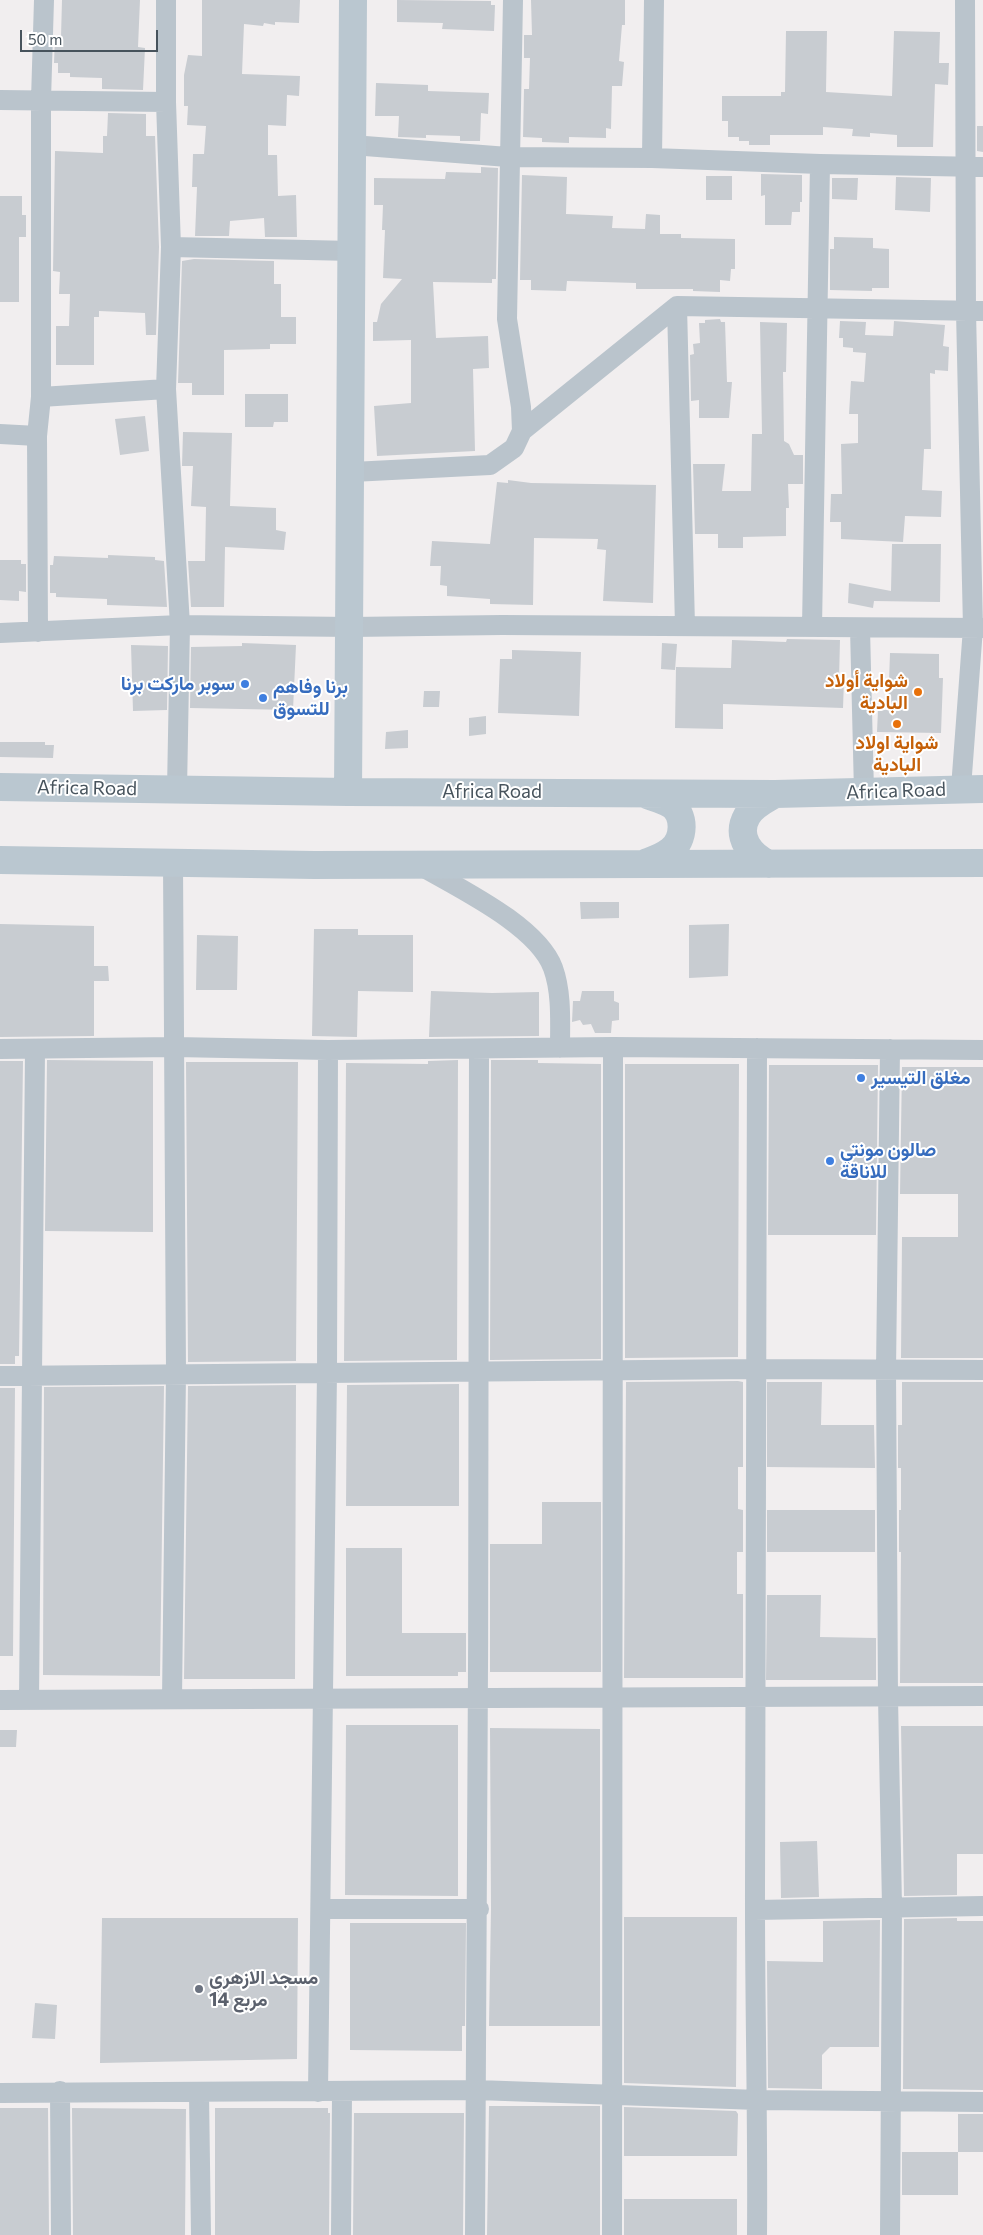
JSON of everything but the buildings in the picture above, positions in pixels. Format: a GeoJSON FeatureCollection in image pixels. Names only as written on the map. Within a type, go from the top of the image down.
{"type":"FeatureCollection","features":[{"type":"Feature","properties":{"kind":"street"},"geometry":{"type":"LineString","coordinates":[[38,632],[37,436],[40,397],[40,100],[44,0]]}},
{"type":"Feature","properties":{"kind":"street"},"geometry":{"type":"LineString","coordinates":[[166,0],[166,102],[171,247],[166,389],[180,625],[177,790]]}},
{"type":"Feature","properties":{"kind":"street"},"geometry":{"type":"LineString","coordinates":[[348,792],[352,472],[353,0]]}},
{"type":"Feature","properties":{"kind":"street"},"geometry":{"type":"LineString","coordinates":[[513,0],[508,157],[506,319],[521,407],[522,431]]}},
{"type":"Feature","properties":{"kind":"street"},"geometry":{"type":"LineString","coordinates":[[652,158],[654,0]]}},
{"type":"Feature","properties":{"kind":"street"},"geometry":{"type":"LineString","coordinates":[[965,0],[975,167],[974,311],[978,628],[972,788]]}},
{"type":"Feature","properties":{"kind":"street"},"geometry":{"type":"LineString","coordinates":[[0,100],[166,102]]}},
{"type":"Feature","properties":{"kind":"street"},"geometry":{"type":"LineString","coordinates":[[352,145],[508,157],[652,158],[975,167]]}},
{"type":"Feature","properties":{"kind":"street"},"geometry":{"type":"LineString","coordinates":[[812,627],[820,164]]}},
{"type":"Feature","properties":{"kind":"street"},"geometry":{"type":"LineString","coordinates":[[171,247],[353,251]]}},
{"type":"Feature","properties":{"kind":"street"},"geometry":{"type":"LineString","coordinates":[[352,472],[490,465],[514,448],[522,431],[677,306],[974,311]]}},
{"type":"Feature","properties":{"kind":"street"},"geometry":{"type":"LineString","coordinates":[[677,306],[685,626]]}},
{"type":"Feature","properties":{"kind":"street"},"geometry":{"type":"LineString","coordinates":[[40,397],[166,389]]}},
{"type":"Feature","properties":{"kind":"street"},"geometry":{"type":"LineString","coordinates":[[0,434],[37,436]]}},
{"type":"Feature","properties":{"kind":"street"},"geometry":{"type":"LineString","coordinates":[[0,633],[180,625],[978,628]]}},
{"type":"Feature","properties":{"kind":"street"},"geometry":{"type":"LineString","coordinates":[[860,628],[864,792]]}},
{"type":"Feature","properties":{"kind":"street","name":"Africa Road"},"geometry":{"type":"LineString","coordinates":[[0,787],[348,792],[775,794],[972,788]]}},
{"type":"Feature","properties":{"kind":"street"},"geometry":{"type":"LineString","coordinates":[[642,793],[670,804],[678,811],[682,830],[676,845],[670,852],[644,863]]}},
{"type":"Feature","properties":{"kind":"street"},"geometry":{"type":"LineString","coordinates":[[769,864],[759,860],[749,850],[744,830],[747,816],[757,804],[775,794]]}},
{"type":"Feature","properties":{"kind":"street"},"geometry":{"type":"LineString","coordinates":[[0,860],[419,864],[983,863]]}},
{"type":"Feature","properties":{"kind":"street"},"geometry":{"type":"LineString","coordinates":[[172,1699],[176,1373],[173,863]]}},
{"type":"Feature","properties":{"kind":"street"},"geometry":{"type":"LineString","coordinates":[[419,864],[511,920],[532,936],[544,950],[553,968],[557,984],[560,1048]]}},
{"type":"Feature","properties":{"kind":"street"},"geometry":{"type":"LineString","coordinates":[[0,1049],[175,1047],[328,1050],[613,1047],[983,1050]]}},
{"type":"Feature","properties":{"kind":"street"},"geometry":{"type":"LineString","coordinates":[[612,2235],[613,1047]]}},
{"type":"Feature","properties":{"kind":"street"},"geometry":{"type":"LineString","coordinates":[[757,2235],[755,1369],[758,1048]]}},
{"type":"Feature","properties":{"kind":"street"},"geometry":{"type":"LineString","coordinates":[[475,2235],[479,1909],[477,1373],[479,1049]]}},
{"type":"Feature","properties":{"kind":"street"},"geometry":{"type":"LineString","coordinates":[[890,1049],[886,1370],[888,1697],[892,1907],[890,2235]]}},
{"type":"Feature","properties":{"kind":"street"},"geometry":{"type":"LineString","coordinates":[[29,1700],[35,1050]]}},
{"type":"Feature","properties":{"kind":"street"},"geometry":{"type":"LineString","coordinates":[[318,2092],[327,1372],[328,1050]]}},
{"type":"Feature","properties":{"kind":"street"},"geometry":{"type":"LineString","coordinates":[[0,1376],[327,1372],[613,1372],[755,1369],[983,1370]]}},
{"type":"Feature","properties":{"kind":"street"},"geometry":{"type":"LineString","coordinates":[[0,1700],[983,1696]]}},
{"type":"Feature","properties":{"kind":"street"},"geometry":{"type":"LineString","coordinates":[[755,1910],[983,1906]]}},
{"type":"Feature","properties":{"kind":"street"},"geometry":{"type":"LineString","coordinates":[[321,1909],[479,1909]]}},
{"type":"Feature","properties":{"kind":"street"},"geometry":{"type":"LineString","coordinates":[[0,2093],[60,2091],[199,2093],[477,2090],[758,2100],[983,2102]]}},
{"type":"Feature","properties":{"kind":"street"},"geometry":{"type":"LineString","coordinates":[[60,2091],[61,2235]]}},
{"type":"Feature","properties":{"kind":"street"},"geometry":{"type":"LineString","coordinates":[[341,2235],[342,2092]]}},
{"type":"Feature","properties":{"kind":"street"},"geometry":{"type":"LineString","coordinates":[[199,2093],[201,2235]]}},
{"type":"Feature","properties":{"kind":"place","name":"سوبر ماركت برنا"},"geometry":{"type":"Point","coordinates":[245,684]}},
{"type":"Feature","properties":{"kind":"place","name":"شواية أولاد البادية"},"geometry":{"type":"Point","coordinates":[918,692]}},
{"type":"Feature","properties":{"kind":"place","name":"برنا وفاهم للتسوق"},"geometry":{"type":"Point","coordinates":[263,698]}},
{"type":"Feature","properties":{"kind":"place","name":"شواية اولاد البادية"},"geometry":{"type":"Point","coordinates":[897,724]}},
{"type":"Feature","properties":{"kind":"place","name":"مغلق التيسير"},"geometry":{"type":"Point","coordinates":[861,1078]}},
{"type":"Feature","properties":{"kind":"place","name":"صالون مونتي للاناقة"},"geometry":{"type":"Point","coordinates":[830,1161]}},
{"type":"Feature","properties":{"kind":"place","name":"مسجد الازهري مربع 14"},"geometry":{"type":"Point","coordinates":[199,1989]}}]}
